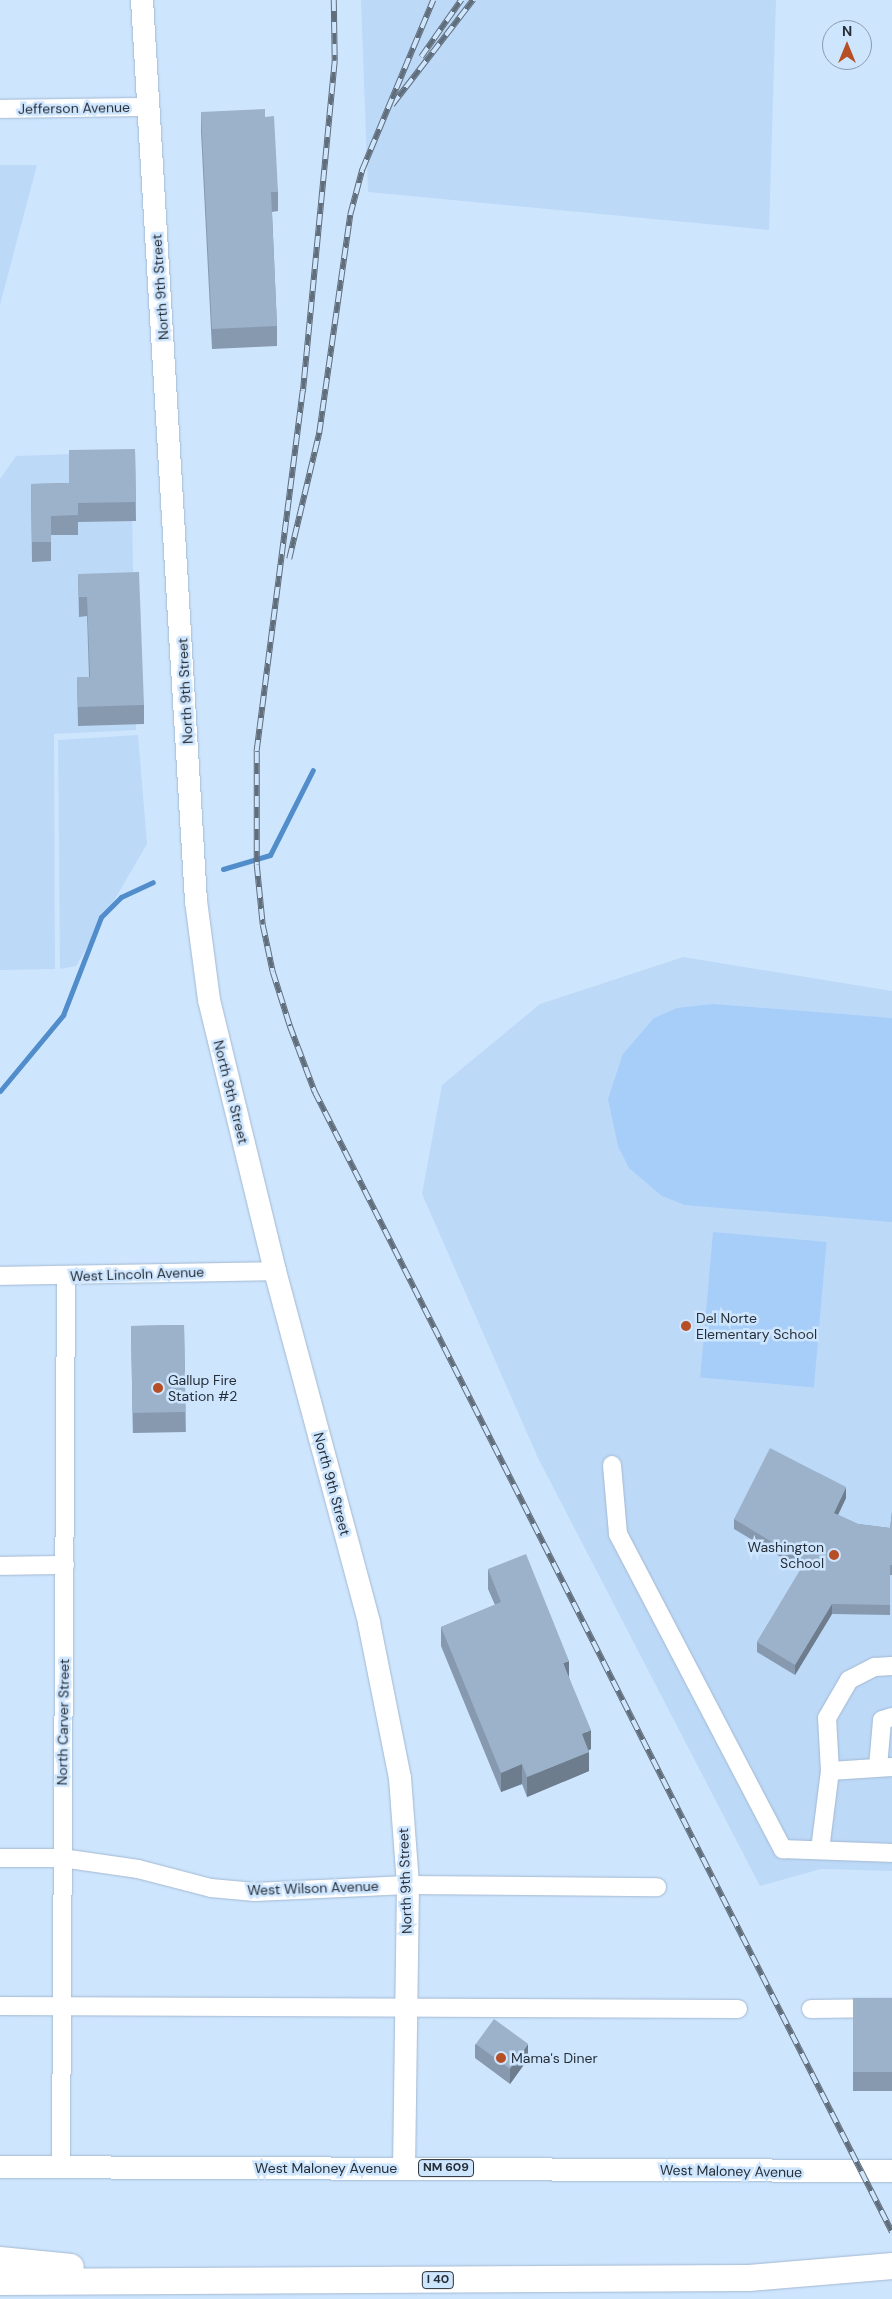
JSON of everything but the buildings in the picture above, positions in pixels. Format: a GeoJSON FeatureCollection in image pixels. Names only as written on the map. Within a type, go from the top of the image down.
{"type":"FeatureCollection","features":[{"type":"Feature","properties":{"kind":"highway"},"geometry":{"type":"LineString","coordinates":[[0,2260],[239,2282]]}},
{"type":"Feature","properties":{"kind":"highway","name":"I 40"},"geometry":{"type":"LineString","coordinates":[[0,2282],[749,2278],[884,2267]]}},
{"type":"Feature","properties":{"kind":"main road","name":"North 9th Street"},"geometry":{"type":"LineString","coordinates":[[142,0],[196,902],[209,1000],[275,1271],[369,1623],[400,1778],[408,1885],[404,2168]]}},
{"type":"Feature","properties":{"kind":"main road","name":"West Maloney Avenue"},"geometry":{"type":"LineString","coordinates":[[0,2167],[892,2171]]}},
{"type":"Feature","properties":{"kind":"street","name":"Jefferson Avenue"},"geometry":{"type":"LineString","coordinates":[[0,109],[149,107]]}},
{"type":"Feature","properties":{"kind":"street","name":"West Lincoln Avenue"},"geometry":{"type":"LineString","coordinates":[[0,1276],[275,1271]]}},
{"type":"Feature","properties":{"kind":"street","name":"North Carver Street"},"geometry":{"type":"LineString","coordinates":[[61,2167],[66,1276]]}},
{"type":"Feature","properties":{"kind":"street"},"geometry":{"type":"LineString","coordinates":[[612,1465],[618,1534],[783,1849],[892,1852]]}},
{"type":"Feature","properties":{"kind":"street"},"geometry":{"type":"LineString","coordinates":[[0,1566],[65,1565]]}},
{"type":"Feature","properties":{"kind":"street"},"geometry":{"type":"LineString","coordinates":[[820,1850],[830,1771],[827,1718],[849,1680],[863,1672],[892,1666]]}},
{"type":"Feature","properties":{"kind":"street"},"geometry":{"type":"LineString","coordinates":[[830,1771],[885,1767],[882,1720],[892,1717]]}},
{"type":"Feature","properties":{"kind":"street","name":"West Wilson Avenue"},"geometry":{"type":"LineString","coordinates":[[0,1858],[62,1858],[138,1869],[211,1888],[255,1892],[408,1885],[657,1887]]}},
{"type":"Feature","properties":{"kind":"street"},"geometry":{"type":"LineString","coordinates":[[0,2006],[738,2009]]}},
{"type":"Feature","properties":{"kind":"street"},"geometry":{"type":"LineString","coordinates":[[811,2009],[892,2008]]}},
{"type":"Feature","properties":{"kind":"shaded area"},"geometry":{"type":"Polygon","coordinates":[[[361,0],[776,0],[769,230],[368,192],[361,0]]]}},
{"type":"Feature","properties":{"kind":"shaded area"},"geometry":{"type":"Polygon","coordinates":[[[0,165],[37,165],[0,305],[0,165]]]}},
{"type":"Feature","properties":{"kind":"shaded area"},"geometry":{"type":"Polygon","coordinates":[[[131,452],[136,730],[54,734],[55,969],[0,970],[0,479],[16,456],[131,452]]]}},
{"type":"Feature","properties":{"kind":"shaded area"},"geometry":{"type":"Polygon","coordinates":[[[138,735],[147,844],[76,966],[60,969],[58,740],[138,735]]]}},
{"type":"Feature","properties":{"kind":"shaded area","name":"Del Norte Elementary School"},"geometry":{"type":"Polygon","coordinates":[[[683,957],[892,991],[892,1871],[821,1869],[760,1886],[538,1458],[422,1194],[442,1085],[540,1004],[683,957]]]}},
{"type":"Feature","properties":{"kind":"shaded area"},"geometry":{"type":"Polygon","coordinates":[[[713,1004],[892,1018],[892,1222],[685,1205],[662,1196],[629,1168],[618,1146],[608,1099],[623,1054],[654,1018],[677,1008],[713,1004]]]}},
{"type":"Feature","properties":{"kind":"shaded area"},"geometry":{"type":"Polygon","coordinates":[[[713,1232],[827,1242],[814,1387],[700,1377],[713,1232]]]}},
{"type":"Feature","properties":{"kind":"waterway"},"geometry":{"type":"LineString","coordinates":[[223,869],[270,855],[313,770]]}},
{"type":"Feature","properties":{"kind":"waterway"},"geometry":{"type":"LineString","coordinates":[[0,1091],[63,1015],[101,917],[121,897],[153,882]]}},
{"type":"Feature","properties":{"kind":"railway"},"geometry":{"type":"LineString","coordinates":[[334,0],[335,61],[303,391],[257,752],[257,865],[263,925],[273,972],[290,1026],[315,1092],[892,2232]]}},
{"type":"Feature","properties":{"kind":"railway"},"geometry":{"type":"LineString","coordinates":[[289,559],[319,433],[350,215],[362,170],[433,0]]}},
{"type":"Feature","properties":{"kind":"railway"},"geometry":{"type":"LineString","coordinates":[[421,57],[461,0]]}},
{"type":"Feature","properties":{"kind":"railway"},"geometry":{"type":"LineString","coordinates":[[392,105],[473,0]]}},
{"type":"Feature","properties":{"kind":"place","name":"Del Norte Elementary School"},"geometry":{"type":"Point","coordinates":[686,1326]}},
{"type":"Feature","properties":{"kind":"place","name":"Gallup Fire Station #2"},"geometry":{"type":"Point","coordinates":[158,1388]}},
{"type":"Feature","properties":{"kind":"place","name":"Washington School"},"geometry":{"type":"Point","coordinates":[834,1555]}},
{"type":"Feature","properties":{"kind":"place","name":"Mama's Diner"},"geometry":{"type":"Point","coordinates":[501,2058]}}]}
